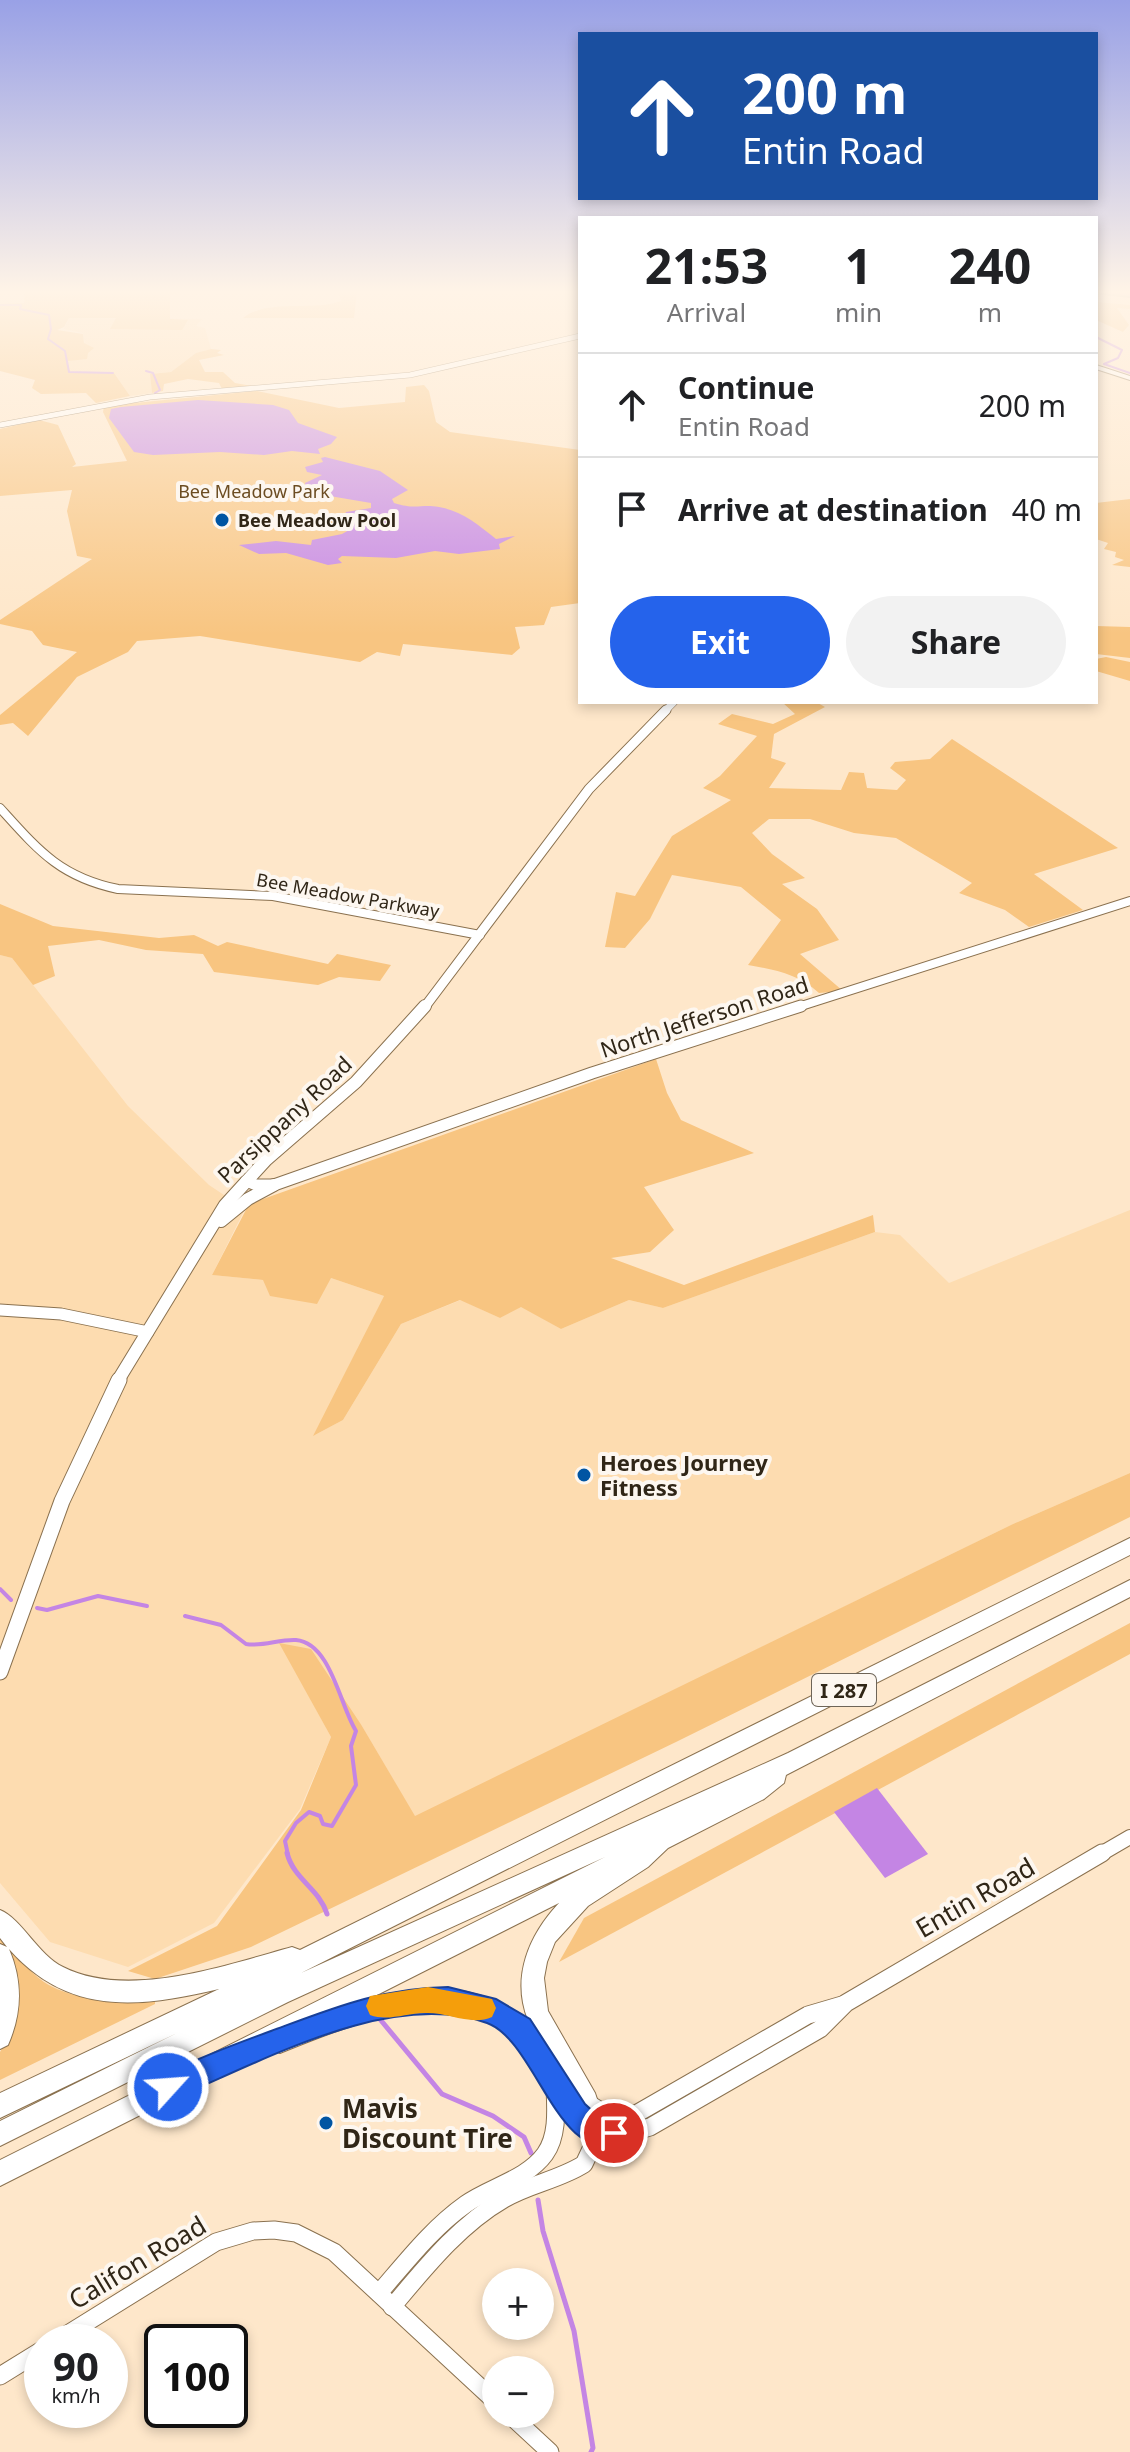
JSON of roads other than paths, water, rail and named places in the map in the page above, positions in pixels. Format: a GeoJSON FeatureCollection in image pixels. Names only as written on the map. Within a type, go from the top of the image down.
{"type":"FeatureCollection","features":[{"type":"Feature","properties":{"kind":"highway","name":"I 287"},"geometry":{"type":"LineString","coordinates":[[0,2106],[328,1948],[1130,1546]]}},
{"type":"Feature","properties":{"kind":"highway","name":"I 287"},"geometry":{"type":"LineString","coordinates":[[0,2173],[756,1792],[796,1760],[1130,1588]]}},
{"type":"Feature","properties":{"kind":"highway"},"geometry":{"type":"LineString","coordinates":[[0,2134],[280,1994],[796,1760]]}},
{"type":"Feature","properties":{"kind":"highway"},"geometry":{"type":"LineString","coordinates":[[586,2102],[539,2018],[533,1990],[540,1944],[561,1915],[581,1898],[642,1862],[664,1837]]}},
{"type":"Feature","properties":{"kind":"highway"},"geometry":{"type":"LineString","coordinates":[[0,1921],[51,1973],[85,1986],[113,1990],[175,1986],[213,1979],[328,1948]]}},
{"type":"Feature","properties":{"kind":"highway"},"geometry":{"type":"LineString","coordinates":[[0,1955],[8,1978],[9,1997],[0,2037]]}},
{"type":"Feature","properties":{"kind":"highway"},"geometry":{"type":"LineString","coordinates":[[196,2073],[359,2011],[428,2000],[467,2004],[509,2019],[527,2036],[555,2083]]}},
{"type":"Feature","properties":{"kind":"main road","name":"Parsippany Road"},"geometry":{"type":"LineString","coordinates":[[0,1672],[62,1501],[100,1415],[225,1205],[249,1177],[385,1055],[434,998],[586,792],[672,704]]}},
{"type":"Feature","properties":{"kind":"main road"},"geometry":{"type":"LineString","coordinates":[[207,1235],[239,1205],[274,1185]]}},
{"type":"Feature","properties":{"kind":"street"},"geometry":{"type":"LineString","coordinates":[[0,425],[99,406]]}},
{"type":"Feature","properties":{"kind":"street","name":"Bee Meadow Parkway"},"geometry":{"type":"LineString","coordinates":[[0,808],[55,867],[69,877],[94,885],[118,889],[261,894],[480,935]]}},
{"type":"Feature","properties":{"kind":"street","name":"North Jefferson Road"},"geometry":{"type":"LineString","coordinates":[[249,1177],[256,1185],[274,1185],[605,1069],[1130,901]]}},
{"type":"Feature","properties":{"kind":"street","name":"North Jefferson Road"},"geometry":{"type":"LineString","coordinates":[[249,1177],[292,1178]]}},
{"type":"Feature","properties":{"kind":"street"},"geometry":{"type":"LineString","coordinates":[[0,1310],[61,1314],[148,1332]]}},
{"type":"Feature","properties":{"kind":"street","name":"Entin Road"},"geometry":{"type":"LineString","coordinates":[[586,2102],[607,2115],[636,2114],[808,2015],[846,2003],[1130,1837]]}},
{"type":"Feature","properties":{"kind":"street","name":"Entin Road"},"geometry":{"type":"LineString","coordinates":[[590,2127],[626,2134],[650,2127],[820,2029],[846,2003]]}},
{"type":"Feature","properties":{"kind":"street"},"geometry":{"type":"LineString","coordinates":[[555,2083],[575,2114],[590,2127]]}},
{"type":"Feature","properties":{"kind":"street"},"geometry":{"type":"LineString","coordinates":[[482,2389],[379,2293],[423,2242],[463,2205],[538,2162],[554,2132],[555,2083]]}},
{"type":"Feature","properties":{"kind":"street"},"geometry":{"type":"LineString","coordinates":[[392,2307],[436,2255],[473,2220],[506,2198],[584,2164],[592,2147],[586,2102]]}},
{"type":"Feature","properties":{"kind":"street","name":"Califon Road"},"geometry":{"type":"LineString","coordinates":[[84,2324],[216,2242],[253,2231],[296,2233],[334,2252],[379,2293]]}},
{"type":"Feature","properties":{"kind":"street"},"geometry":{"type":"LineString","coordinates":[[0,2376],[24,2361]]}},
{"type":"Feature","properties":{"kind":"street"},"geometry":{"type":"LineString","coordinates":[[524,2428],[550,2452]]}},
{"type":"Feature","properties":{"kind":"waterway"},"geometry":{"type":"LineString","coordinates":[[0,1589],[11,1600]]}},
{"type":"Feature","properties":{"kind":"waterway"},"geometry":{"type":"LineString","coordinates":[[37,1608],[47,1610],[98,1596],[147,1606]]}},
{"type":"Feature","properties":{"kind":"waterway"},"geometry":{"type":"LineString","coordinates":[[185,1616],[221,1625],[246,1644],[290,1640],[308,1644],[318,1652],[333,1677],[356,1731],[351,1746],[356,1785],[332,1826],[323,1824],[320,1816],[309,1812],[296,1823],[285,1841],[288,1855]]}},
{"type":"Feature","properties":{"kind":"waterway"},"geometry":{"type":"LineString","coordinates":[[287,1853],[295,1870],[318,1897],[327,1914]]}},
{"type":"Feature","properties":{"kind":"waterway"},"geometry":{"type":"LineString","coordinates":[[379,2018],[442,2094],[493,2116],[524,2137],[531,2153]]}},
{"type":"Feature","properties":{"kind":"waterway"},"geometry":{"type":"LineString","coordinates":[[538,2200],[543,2231],[574,2331],[593,2448],[591,2452]]}},
{"type":"Feature","properties":{"kind":"place","name":"Bee Meadow Pool"},"geometry":{"type":"Point","coordinates":[222,520]}},
{"type":"Feature","properties":{"kind":"place","name":"Heroes Journey Fitness"},"geometry":{"type":"Point","coordinates":[584,1475]}},
{"type":"Feature","properties":{"kind":"place","name":"Mavis Discount Tire"},"geometry":{"type":"Point","coordinates":[326,2123]}},
{"type":"Feature","properties":{"kind":"park label","name":"Bee Meadow Park"},"geometry":{"type":"Point","coordinates":[254,491]}}]}
